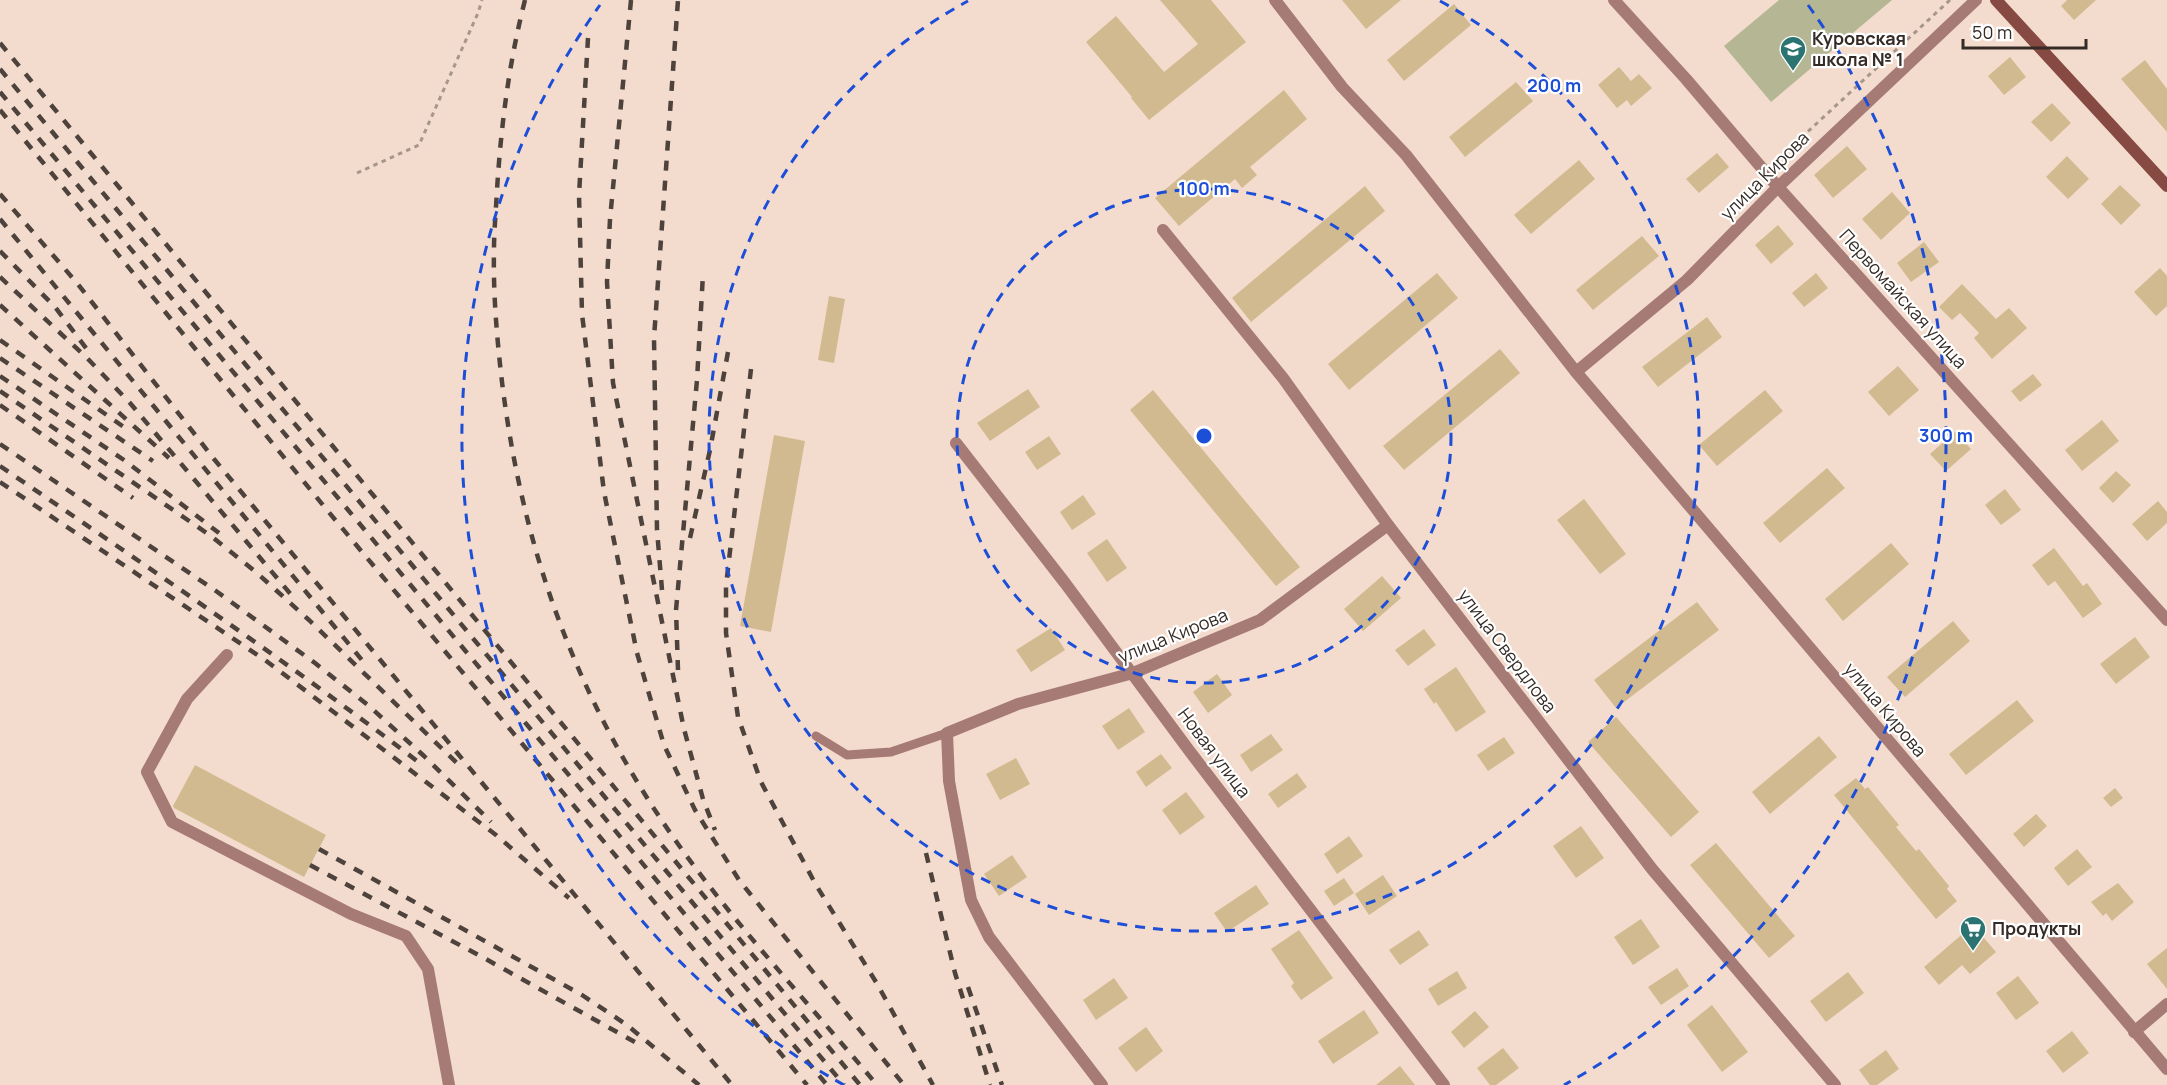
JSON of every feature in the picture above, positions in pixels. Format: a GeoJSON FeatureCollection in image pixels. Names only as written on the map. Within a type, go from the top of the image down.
{"type":"FeatureCollection","features":[{"type":"Feature","properties":{"kind":"street","name":"улица Кирова"},"geometry":{"type":"LineString","coordinates":[[1275,0],[1342,87],[1406,155],[1576,372],[2167,1069]]}},
{"type":"Feature","properties":{"kind":"street","name":"Первомайская улица"},"geometry":{"type":"LineString","coordinates":[[1614,0],[1686,79],[1778,187],[2167,620]]}},
{"type":"Feature","properties":{"kind":"street","name":"улица Кирова"},"geometry":{"type":"LineString","coordinates":[[1576,372],[1687,280],[1778,187],[1976,0]]}},
{"type":"Feature","properties":{"kind":"street"},"geometry":{"type":"LineString","coordinates":[[1996,0],[2167,186]]}},
{"type":"Feature","properties":{"kind":"street","name":"улица Свердлова"},"geometry":{"type":"LineString","coordinates":[[1163,230],[1283,378],[1388,525],[1652,869],[1835,1085]]}},
{"type":"Feature","properties":{"kind":"street","name":"Новая улица"},"geometry":{"type":"LineString","coordinates":[[956,443],[1444,1085]]}},
{"type":"Feature","properties":{"kind":"street","name":"улица Кирова"},"geometry":{"type":"LineString","coordinates":[[947,733],[1018,704],[1133,673],[1260,620],[1388,525]]}},
{"type":"Feature","properties":{"kind":"street"},"geometry":{"type":"LineString","coordinates":[[227,655],[187,699],[147,772],[172,822],[351,914],[406,936],[428,969],[449,1085]]}},
{"type":"Feature","properties":{"kind":"street"},"geometry":{"type":"LineString","coordinates":[[947,733],[950,781],[970,900],[989,937],[1102,1085]]}},
{"type":"Feature","properties":{"kind":"street"},"geometry":{"type":"LineString","coordinates":[[2134,1032],[2167,1004]]}},
{"type":"Feature","properties":{"kind":"lane"},"geometry":{"type":"LineString","coordinates":[[816,736],[847,755],[891,752],[947,733]]}},
{"type":"Feature","properties":{"kind":"path"},"geometry":{"type":"LineString","coordinates":[[357,173],[419,145],[482,0]]}},
{"type":"Feature","properties":{"kind":"path"},"geometry":{"type":"LineString","coordinates":[[1764,171],[1950,0]]}},
{"type":"Feature","properties":{"kind":"green space"},"geometry":{"type":"Polygon","coordinates":[[[1779,0],[1892,0],[1771,102],[1724,46],[1779,0]]]}},
{"type":"Feature","properties":{"kind":"building"},"geometry":{"type":"Polygon","coordinates":[[[1160,0],[1211,0],[1246,42],[1149,120],[1086,42],[1116,16],[1164,72],[1198,44],[1160,0]]]}},
{"type":"Feature","properties":{"kind":"building"},"geometry":{"type":"Polygon","coordinates":[[[1342,0],[1401,0],[1366,29],[1342,0]]]}},
{"type":"Feature","properties":{"kind":"building"},"geometry":{"type":"Polygon","coordinates":[[[2067,0],[2096,0],[2074,20],[2061,6],[2067,0]]]}},
{"type":"Feature","properties":{"kind":"building"},"geometry":{"type":"Polygon","coordinates":[[[1454,4],[1471,25],[1404,81],[1387,60],[1454,4]]]}},
{"type":"Feature","properties":{"kind":"building"},"geometry":{"type":"Polygon","coordinates":[[[2010,57],[2026,77],[2004,95],[1988,76],[2010,57]]]}},
{"type":"Feature","properties":{"kind":"building"},"geometry":{"type":"Polygon","coordinates":[[[2145,60],[2167,89],[2167,132],[2121,79],[2145,60]]]}},
{"type":"Feature","properties":{"kind":"building"},"geometry":{"type":"Polygon","coordinates":[[[1619,67],[1631,81],[1639,74],[1652,88],[1631,106],[1627,100],[1617,108],[1598,85],[1619,67]]]}},
{"type":"Feature","properties":{"kind":"building"},"geometry":{"type":"Polygon","coordinates":[[[1516,82],[1533,101],[1465,157],[1449,137],[1516,82]]]}},
{"type":"Feature","properties":{"kind":"building"},"geometry":{"type":"Polygon","coordinates":[[[1284,90],[1307,119],[1250,167],[1257,175],[1242,188],[1235,179],[1179,226],[1155,198],[1284,90]]]}},
{"type":"Feature","properties":{"kind":"building"},"geometry":{"type":"Polygon","coordinates":[[[2052,103],[2071,123],[2051,142],[2031,122],[2052,103]]]}},
{"type":"Feature","properties":{"kind":"building"},"geometry":{"type":"Polygon","coordinates":[[[1847,146],[1867,169],[1833,198],[1814,175],[1847,146]]]}},
{"type":"Feature","properties":{"kind":"building"},"geometry":{"type":"Polygon","coordinates":[[[1717,153],[1729,167],[1699,193],[1686,179],[1717,153]]]}},
{"type":"Feature","properties":{"kind":"building"},"geometry":{"type":"Polygon","coordinates":[[[2067,156],[2089,179],[2068,199],[2046,177],[2067,156]]]}},
{"type":"Feature","properties":{"kind":"building"},"geometry":{"type":"Polygon","coordinates":[[[1579,160],[1595,179],[1531,234],[1514,215],[1579,160]]]}},
{"type":"Feature","properties":{"kind":"building"},"geometry":{"type":"Polygon","coordinates":[[[2120,185],[2141,205],[2121,225],[2101,204],[2120,185]]]}},
{"type":"Feature","properties":{"kind":"building"},"geometry":{"type":"Polygon","coordinates":[[[1365,186],[1385,211],[1251,322],[1232,298],[1365,186]]]}},
{"type":"Feature","properties":{"kind":"building"},"geometry":{"type":"Polygon","coordinates":[[[1892,192],[1910,213],[1881,240],[1862,219],[1892,192]]]}},
{"type":"Feature","properties":{"kind":"building"},"geometry":{"type":"Polygon","coordinates":[[[1778,225],[1794,244],[1771,264],[1755,245],[1778,225]]]}},
{"type":"Feature","properties":{"kind":"building"},"geometry":{"type":"Polygon","coordinates":[[[1642,236],[1659,256],[1593,310],[1576,290],[1642,236]]]}},
{"type":"Feature","properties":{"kind":"building"},"geometry":{"type":"Polygon","coordinates":[[[1924,242],[1939,262],[1911,282],[1897,263],[1924,242]]]}},
{"type":"Feature","properties":{"kind":"building"},"geometry":{"type":"Polygon","coordinates":[[[2160,268],[2167,276],[2167,306],[2156,316],[2134,292],[2160,268]]]}},
{"type":"Feature","properties":{"kind":"building"},"geometry":{"type":"Polygon","coordinates":[[[1437,273],[1458,298],[1349,390],[1328,364],[1437,273]]]}},
{"type":"Feature","properties":{"kind":"building"},"geometry":{"type":"Polygon","coordinates":[[[1816,273],[1828,288],[1804,307],[1792,293],[1816,273]]]}},
{"type":"Feature","properties":{"kind":"building"},"geometry":{"type":"Polygon","coordinates":[[[1962,284],[1996,319],[2009,308],[2027,328],[1992,359],[1974,338],[1979,333],[1960,313],[1952,320],[1939,307],[1962,284]]]}},
{"type":"Feature","properties":{"kind":"building"},"geometry":{"type":"Polygon","coordinates":[[[829,296],[845,299],[834,363],[818,360],[829,296]]]}},
{"type":"Feature","properties":{"kind":"building"},"geometry":{"type":"Polygon","coordinates":[[[1707,317],[1722,337],[1658,387],[1642,367],[1707,317]]]}},
{"type":"Feature","properties":{"kind":"building"},"geometry":{"type":"Polygon","coordinates":[[[1500,349],[1520,373],[1404,470],[1383,446],[1500,349]]]}},
{"type":"Feature","properties":{"kind":"building"},"geometry":{"type":"Polygon","coordinates":[[[1898,366],[1919,390],[1889,416],[1868,392],[1898,366]]]}},
{"type":"Feature","properties":{"kind":"building"},"geometry":{"type":"Polygon","coordinates":[[[2033,374],[2042,385],[2020,402],[2011,391],[2033,374]]]}},
{"type":"Feature","properties":{"kind":"building"},"geometry":{"type":"Polygon","coordinates":[[[1028,389],[1040,407],[990,441],[977,423],[1028,389]]]}},
{"type":"Feature","properties":{"kind":"building"},"geometry":{"type":"Polygon","coordinates":[[[1153,390],[1300,567],[1276,586],[1130,410],[1153,390]]]}},
{"type":"Feature","properties":{"kind":"building"},"geometry":{"type":"Polygon","coordinates":[[[1765,390],[1783,411],[1717,466],[1699,445],[1765,390]]]}},
{"type":"Feature","properties":{"kind":"building"},"geometry":{"type":"Polygon","coordinates":[[[2102,420],[2119,441],[2082,471],[2065,450],[2102,420]]]}},
{"type":"Feature","properties":{"kind":"building"},"geometry":{"type":"Polygon","coordinates":[[[1955,432],[1971,449],[1946,471],[1930,454],[1955,432]]]}},
{"type":"Feature","properties":{"kind":"building"},"geometry":{"type":"Polygon","coordinates":[[[774,435],[805,441],[771,632],[740,626],[774,435]]]}},
{"type":"Feature","properties":{"kind":"building"},"geometry":{"type":"Polygon","coordinates":[[[1049,436],[1061,454],[1037,470],[1025,452],[1049,436]]]}},
{"type":"Feature","properties":{"kind":"building"},"geometry":{"type":"Polygon","coordinates":[[[1827,468],[1845,488],[1780,543],[1763,523],[1827,468]]]}},
{"type":"Feature","properties":{"kind":"building"},"geometry":{"type":"Polygon","coordinates":[[[2116,471],[2131,485],[2113,503],[2099,488],[2116,471]]]}},
{"type":"Feature","properties":{"kind":"building"},"geometry":{"type":"Polygon","coordinates":[[[2005,489],[2021,510],[2001,525],[1985,505],[2005,489]]]}},
{"type":"Feature","properties":{"kind":"building"},"geometry":{"type":"Polygon","coordinates":[[[1083,495],[1096,514],[1072,530],[1060,512],[1083,495]]]}},
{"type":"Feature","properties":{"kind":"building"},"geometry":{"type":"Polygon","coordinates":[[[1584,499],[1626,554],[1600,574],[1557,520],[1584,499]]]}},
{"type":"Feature","properties":{"kind":"building"},"geometry":{"type":"Polygon","coordinates":[[[2158,501],[2167,512],[2167,523],[2147,541],[2132,524],[2158,501]]]}},
{"type":"Feature","properties":{"kind":"building"},"geometry":{"type":"Polygon","coordinates":[[[1107,539],[1127,568],[1107,582],[1087,553],[1107,539]]]}},
{"type":"Feature","properties":{"kind":"building"},"geometry":{"type":"Polygon","coordinates":[[[1891,543],[1909,564],[1843,621],[1825,599],[1891,543]]]}},
{"type":"Feature","properties":{"kind":"building"},"geometry":{"type":"Polygon","coordinates":[[[2054,548],[2083,586],[2087,583],[2102,604],[2083,618],[2055,581],[2048,586],[2032,565],[2054,548]]]}},
{"type":"Feature","properties":{"kind":"building"},"geometry":{"type":"Polygon","coordinates":[[[1382,576],[1401,598],[1363,631],[1344,609],[1382,576]]]}},
{"type":"Feature","properties":{"kind":"building"},"geometry":{"type":"Polygon","coordinates":[[[1697,602],[1719,630],[1616,708],[1594,680],[1697,602]]]}},
{"type":"Feature","properties":{"kind":"building"},"geometry":{"type":"Polygon","coordinates":[[[1953,621],[1970,641],[1905,697],[1887,677],[1953,621]]]}},
{"type":"Feature","properties":{"kind":"building"},"geometry":{"type":"Polygon","coordinates":[[[1051,628],[1065,650],[1031,672],[1016,650],[1051,628]]]}},
{"type":"Feature","properties":{"kind":"building"},"geometry":{"type":"Polygon","coordinates":[[[1424,629],[1436,645],[1408,666],[1395,650],[1424,629]]]}},
{"type":"Feature","properties":{"kind":"building"},"geometry":{"type":"Polygon","coordinates":[[[2135,637],[2150,657],[2116,684],[2100,664],[2135,637]]]}},
{"type":"Feature","properties":{"kind":"building"},"geometry":{"type":"Polygon","coordinates":[[[1456,667],[1486,712],[1456,732],[1436,702],[1434,704],[1424,689],[1456,667]]]}},
{"type":"Feature","properties":{"kind":"building"},"geometry":{"type":"Polygon","coordinates":[[[1217,674],[1232,695],[1208,713],[1193,692],[1217,674]]]}},
{"type":"Feature","properties":{"kind":"building"},"geometry":{"type":"Polygon","coordinates":[[[2017,700],[2034,721],[1966,775],[1949,754],[2017,700]]]}},
{"type":"Feature","properties":{"kind":"building"},"geometry":{"type":"Polygon","coordinates":[[[1129,708],[1145,732],[1118,750],[1102,726],[1129,708]]]}},
{"type":"Feature","properties":{"kind":"building"},"geometry":{"type":"Polygon","coordinates":[[[1616,717],[1699,812],[1671,837],[1588,742],[1616,717]]]}},
{"type":"Feature","properties":{"kind":"building"},"geometry":{"type":"Polygon","coordinates":[[[1271,734],[1283,750],[1251,772],[1240,755],[1271,734]]]}},
{"type":"Feature","properties":{"kind":"building"},"geometry":{"type":"Polygon","coordinates":[[[1819,736],[1837,757],[1770,814],[1752,792],[1819,736]]]}},
{"type":"Feature","properties":{"kind":"building"},"geometry":{"type":"Polygon","coordinates":[[[1504,737],[1515,753],[1488,771],[1477,755],[1504,737]]]}},
{"type":"Feature","properties":{"kind":"building"},"geometry":{"type":"Polygon","coordinates":[[[1161,754],[1172,768],[1146,787],[1136,772],[1161,754]]]}},
{"type":"Feature","properties":{"kind":"building"},"geometry":{"type":"Polygon","coordinates":[[[1016,758],[1030,784],[1000,800],[986,774],[1016,758]]]}},
{"type":"Feature","properties":{"kind":"building"},"geometry":{"type":"Polygon","coordinates":[[[195,765],[326,835],[304,877],[174,808],[195,765]]]}},
{"type":"Feature","properties":{"kind":"building"},"geometry":{"type":"Polygon","coordinates":[[[1297,773],[1307,787],[1278,808],[1268,794],[1297,773]]]}},
{"type":"Feature","properties":{"kind":"building"},"geometry":{"type":"Polygon","coordinates":[[[1856,778],[1865,789],[1868,787],[1899,825],[1896,827],[1916,851],[1919,849],[1949,886],[1947,889],[1957,901],[1936,919],[1834,795],[1856,778]]]}},
{"type":"Feature","properties":{"kind":"building"},"geometry":{"type":"Polygon","coordinates":[[[2115,788],[2123,798],[2111,807],[2103,798],[2115,788]]]}},
{"type":"Feature","properties":{"kind":"building"},"geometry":{"type":"Polygon","coordinates":[[[1186,792],[1205,817],[1180,835],[1162,810],[1186,792]]]}},
{"type":"Feature","properties":{"kind":"building"},"geometry":{"type":"Polygon","coordinates":[[[2036,814],[2047,826],[2024,847],[2013,834],[2036,814]]]}},
{"type":"Feature","properties":{"kind":"building"},"geometry":{"type":"Polygon","coordinates":[[[1581,826],[1604,858],[1576,878],[1553,846],[1581,826]]]}},
{"type":"Feature","properties":{"kind":"building"},"geometry":{"type":"Polygon","coordinates":[[[1349,836],[1363,856],[1337,874],[1324,854],[1349,836]]]}},
{"type":"Feature","properties":{"kind":"building"},"geometry":{"type":"Polygon","coordinates":[[[1716,843],[1795,936],[1769,958],[1690,865],[1716,843]]]}},
{"type":"Feature","properties":{"kind":"building"},"geometry":{"type":"Polygon","coordinates":[[[2077,849],[2092,867],[2068,886],[2054,868],[2077,849]]]}},
{"type":"Feature","properties":{"kind":"building"},"geometry":{"type":"Polygon","coordinates":[[[1012,855],[1027,877],[999,896],[984,874],[1012,855]]]}},
{"type":"Feature","properties":{"kind":"building"},"geometry":{"type":"Polygon","coordinates":[[[1383,875],[1397,896],[1369,915],[1355,894],[1383,875]]]}},
{"type":"Feature","properties":{"kind":"building"},"geometry":{"type":"Polygon","coordinates":[[[1344,878],[1354,893],[1334,906],[1324,891],[1344,878]]]}},
{"type":"Feature","properties":{"kind":"building"},"geometry":{"type":"Polygon","coordinates":[[[2118,883],[2134,902],[2112,921],[2106,913],[2103,916],[2091,902],[2118,883]]]}},
{"type":"Feature","properties":{"kind":"building"},"geometry":{"type":"Polygon","coordinates":[[[1256,885],[1269,904],[1227,932],[1214,913],[1256,885]]]}},
{"type":"Feature","properties":{"kind":"building"},"geometry":{"type":"Polygon","coordinates":[[[1641,919],[1660,947],[1633,965],[1614,937],[1641,919]]]}},
{"type":"Feature","properties":{"kind":"building"},"geometry":{"type":"Polygon","coordinates":[[[1973,925],[1996,952],[1970,974],[1962,965],[1939,985],[1924,967],[1973,925]]]}},
{"type":"Feature","properties":{"kind":"building"},"geometry":{"type":"Polygon","coordinates":[[[1299,930],[1333,978],[1301,1000],[1291,986],[1294,983],[1271,949],[1299,930]]]}},
{"type":"Feature","properties":{"kind":"building"},"geometry":{"type":"Polygon","coordinates":[[[1419,930],[1429,945],[1400,965],[1389,950],[1419,930]]]}},
{"type":"Feature","properties":{"kind":"building"},"geometry":{"type":"Polygon","coordinates":[[[2167,948],[2167,989],[2147,964],[2167,948]]]}},
{"type":"Feature","properties":{"kind":"building"},"geometry":{"type":"Polygon","coordinates":[[[1677,968],[1689,986],[1661,1005],[1648,987],[1677,968]]]}},
{"type":"Feature","properties":{"kind":"building"},"geometry":{"type":"Polygon","coordinates":[[[1457,971],[1467,988],[1438,1006],[1428,989],[1457,971]]]}},
{"type":"Feature","properties":{"kind":"building"},"geometry":{"type":"Polygon","coordinates":[[[1848,972],[1864,993],[1826,1022],[1810,1001],[1848,972]]]}},
{"type":"Feature","properties":{"kind":"building"},"geometry":{"type":"Polygon","coordinates":[[[2018,976],[2039,1003],[2016,1020],[1996,993],[2018,976]]]}},
{"type":"Feature","properties":{"kind":"building"},"geometry":{"type":"Polygon","coordinates":[[[1114,978],[1128,998],[1096,1020],[1083,1000],[1114,978]]]}},
{"type":"Feature","properties":{"kind":"building"},"geometry":{"type":"Polygon","coordinates":[[[1712,1005],[1748,1052],[1722,1072],[1687,1025],[1712,1005]]]}},
{"type":"Feature","properties":{"kind":"building"},"geometry":{"type":"Polygon","coordinates":[[[1364,1010],[1379,1033],[1333,1064],[1318,1041],[1364,1010]]]}},
{"type":"Feature","properties":{"kind":"building"},"geometry":{"type":"Polygon","coordinates":[[[1475,1011],[1489,1027],[1464,1048],[1451,1032],[1475,1011]]]}},
{"type":"Feature","properties":{"kind":"building"},"geometry":{"type":"Polygon","coordinates":[[[1146,1027],[1163,1051],[1136,1072],[1118,1048],[1146,1027]]]}},
{"type":"Feature","properties":{"kind":"building"},"geometry":{"type":"Polygon","coordinates":[[[2072,1031],[2089,1053],[2063,1073],[2046,1051],[2072,1031]]]}},
{"type":"Feature","properties":{"kind":"building"},"geometry":{"type":"Polygon","coordinates":[[[1503,1048],[1519,1068],[1496,1085],[1490,1085],[1477,1068],[1503,1048]]]}},
{"type":"Feature","properties":{"kind":"building"},"geometry":{"type":"Polygon","coordinates":[[[1886,1050],[1899,1069],[1877,1085],[1870,1085],[1859,1070],[1886,1050]]]}},
{"type":"Feature","properties":{"kind":"building"},"geometry":{"type":"Polygon","coordinates":[[[1400,1066],[1415,1085],[1376,1085],[1400,1066]]]}},
{"type":"Feature","properties":{"kind":"railway"},"geometry":{"type":"LineString","coordinates":[[525,0],[514,47],[503,118],[495,228],[494,283],[500,366],[511,445],[524,506],[541,566],[560,624],[584,681],[611,736],[643,791],[678,844],[725,906],[877,1085]]}},
{"type":"Feature","properties":{"kind":"railway"},"geometry":{"type":"LineString","coordinates":[[631,0],[610,219],[607,282],[613,383],[684,729],[703,799],[715,830]]}},
{"type":"Feature","properties":{"kind":"railway"},"geometry":{"type":"LineString","coordinates":[[662,590],[657,530],[654,338],[678,0]]}},
{"type":"Feature","properties":{"kind":"railway"},"geometry":{"type":"LineString","coordinates":[[588,38],[579,195],[582,314],[604,492],[637,653],[664,745],[695,810],[739,880],[904,1085]]}},
{"type":"Feature","properties":{"kind":"railway"},"geometry":{"type":"LineString","coordinates":[[0,43],[860,1085]]}},
{"type":"Feature","properties":{"kind":"railway"},"geometry":{"type":"LineString","coordinates":[[0,69],[844,1085]]}},
{"type":"Feature","properties":{"kind":"railway"},"geometry":{"type":"LineString","coordinates":[[0,92],[827,1085]]}},
{"type":"Feature","properties":{"kind":"railway"},"geometry":{"type":"LineString","coordinates":[[0,110],[327,510],[807,1085]]}},
{"type":"Feature","properties":{"kind":"railway"},"geometry":{"type":"LineString","coordinates":[[0,194],[77,283],[214,459],[732,1085]]}},
{"type":"Feature","properties":{"kind":"railway"},"geometry":{"type":"LineString","coordinates":[[0,219],[366,665]]}},
{"type":"Feature","properties":{"kind":"railway"},"geometry":{"type":"LineString","coordinates":[[0,251],[55,307],[89,352]]}},
{"type":"Feature","properties":{"kind":"railway"},"geometry":{"type":"LineString","coordinates":[[678,670],[676,610],[697,380],[703,274]]}},
{"type":"Feature","properties":{"kind":"railway"},"geometry":{"type":"LineString","coordinates":[[0,277],[87,358],[130,403],[293,597]]}},
{"type":"Feature","properties":{"kind":"railway"},"geometry":{"type":"LineString","coordinates":[[0,305],[169,458]]}},
{"type":"Feature","properties":{"kind":"railway"},"geometry":{"type":"LineString","coordinates":[[0,340],[128,430]]}},
{"type":"Feature","properties":{"kind":"railway"},"geometry":{"type":"LineString","coordinates":[[690,538],[710,450],[728,352]]}},
{"type":"Feature","properties":{"kind":"railway"},"geometry":{"type":"LineString","coordinates":[[0,358],[153,461]]}},
{"type":"Feature","properties":{"kind":"railway"},"geometry":{"type":"LineString","coordinates":[[751,369],[726,586],[726,633],[738,717],[761,782],[816,885],[876,982],[933,1085]]}},
{"type":"Feature","properties":{"kind":"railway"},"geometry":{"type":"LineString","coordinates":[[0,376],[124,460],[219,533]]}},
{"type":"Feature","properties":{"kind":"railway"},"geometry":{"type":"LineString","coordinates":[[0,391],[211,536],[257,573],[461,767]]}},
{"type":"Feature","properties":{"kind":"railway"},"geometry":{"type":"LineString","coordinates":[[0,405],[133,498]]}},
{"type":"Feature","properties":{"kind":"railway"},"geometry":{"type":"LineString","coordinates":[[0,444],[216,591],[315,663],[369,706],[491,822]]}},
{"type":"Feature","properties":{"kind":"railway"},"geometry":{"type":"LineString","coordinates":[[0,466],[265,649],[421,764]]}},
{"type":"Feature","properties":{"kind":"railway"},"geometry":{"type":"LineString","coordinates":[[0,482],[265,660],[496,835],[569,898]]}},
{"type":"Feature","properties":{"kind":"railway"},"geometry":{"type":"LineString","coordinates":[[319,849],[582,995],[627,1025],[699,1085]]}},
{"type":"Feature","properties":{"kind":"railway"},"geometry":{"type":"LineString","coordinates":[[926,853],[955,973],[990,1085]]}},
{"type":"Feature","properties":{"kind":"railway"},"geometry":{"type":"LineString","coordinates":[[310,865],[642,1046]]}},
{"type":"Feature","properties":{"kind":"railway"},"geometry":{"type":"LineString","coordinates":[[968,987],[1002,1085]]}},
{"type":"Feature","properties":{"kind":"place","name":"Куровская школа № 1"},"geometry":{"type":"Point","coordinates":[1793,72]}},
{"type":"Feature","properties":{"kind":"place","name":"Продукты"},"geometry":{"type":"Point","coordinates":[1973,952]}}]}
